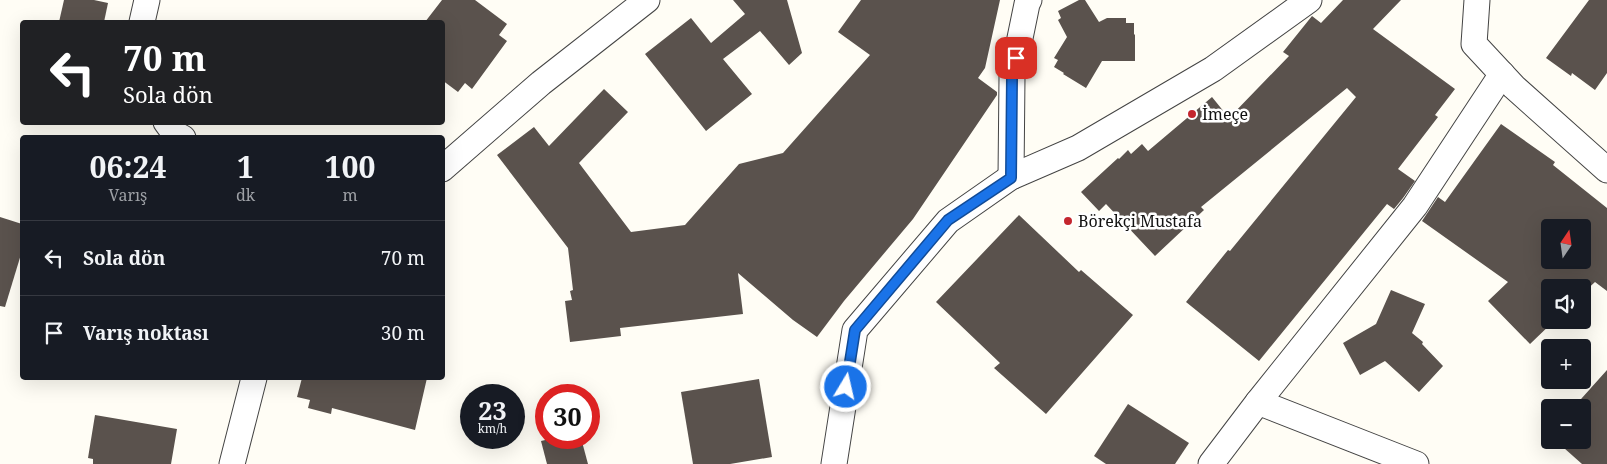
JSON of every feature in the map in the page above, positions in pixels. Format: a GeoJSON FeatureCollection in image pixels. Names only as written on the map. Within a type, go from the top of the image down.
{"type":"FeatureCollection","features":[{"type":"Feature","properties":{"kind":"street"},"geometry":{"type":"LineString","coordinates":[[142,20],[147,0]]}},
{"type":"Feature","properties":{"kind":"street"},"geometry":{"type":"LineString","coordinates":[[445,166],[541,83],[647,0]]}},
{"type":"Feature","properties":{"kind":"street"},"geometry":{"type":"LineString","coordinates":[[1011,178],[1012,77],[1029,0]]}},
{"type":"Feature","properties":{"kind":"street"},"geometry":{"type":"LineString","coordinates":[[834,464],[855,330],[948,220],[1011,178],[1078,148],[1213,69],[1309,0]]}},
{"type":"Feature","properties":{"kind":"street"},"geometry":{"type":"LineString","coordinates":[[1477,0],[1474,44],[1514,87],[1607,170]]}},
{"type":"Feature","properties":{"kind":"street"},"geometry":{"type":"LineString","coordinates":[[1211,464],[1258,402],[1415,206],[1502,74]]}},
{"type":"Feature","properties":{"kind":"street"},"geometry":{"type":"LineString","coordinates":[[168,125],[178,135]]}},
{"type":"Feature","properties":{"kind":"street"},"geometry":{"type":"LineString","coordinates":[[232,464],[253,380]]}},
{"type":"Feature","properties":{"kind":"street"},"geometry":{"type":"LineString","coordinates":[[1258,402],[1416,464]]}},
{"type":"Feature","properties":{"kind":"building"},"geometry":{"type":"Polygon","coordinates":[[[64,0],[94,0],[108,3],[104,20],[59,20],[64,0]]]}},
{"type":"Feature","properties":{"kind":"building"},"geometry":{"type":"Polygon","coordinates":[[[442,0],[475,0],[507,24],[499,35],[507,41],[472,89],[465,83],[458,92],[445,82],[445,20],[427,20],[442,0]]]}},
{"type":"Feature","properties":{"kind":"building"},"geometry":{"type":"Polygon","coordinates":[[[733,0],[787,0],[802,53],[789,65],[760,31],[723,59],[752,94],[706,131],[645,54],[691,18],[711,43],[745,14],[733,0]]]}},
{"type":"Feature","properties":{"kind":"building"},"geometry":{"type":"Polygon","coordinates":[[[861,0],[1000,0],[985,68],[978,78],[997,92],[997,95],[913,219],[844,301],[817,337],[793,320],[738,273],[743,314],[620,328],[621,336],[570,342],[565,301],[572,300],[570,291],[573,290],[568,248],[497,155],[534,127],[549,146],[604,89],[628,112],[579,163],[631,232],[685,225],[739,164],[783,153],[870,55],[838,32],[861,0]]]}},
{"type":"Feature","properties":{"kind":"building"},"geometry":{"type":"Polygon","coordinates":[[[1079,0],[1085,0],[1099,22],[1107,18],[1126,18],[1126,23],[1134,23],[1135,34],[1135,61],[1102,61],[1086,88],[1054,67],[1058,60],[1054,58],[1067,37],[1058,20],[1061,18],[1058,11],[1079,0]]]}},
{"type":"Feature","properties":{"kind":"building"},"geometry":{"type":"Polygon","coordinates":[[[1343,0],[1401,0],[1373,29],[1455,89],[1435,115],[1438,117],[1398,169],[1415,181],[1403,198],[1394,209],[1387,204],[1259,361],[1186,302],[1356,97],[1347,88],[1201,207],[1204,210],[1155,256],[1106,204],[1099,211],[1081,192],[1128,150],[1131,154],[1142,144],[1148,151],[1212,97],[1229,118],[1289,56],[1283,52],[1312,16],[1321,23],[1343,0]]]}},
{"type":"Feature","properties":{"kind":"building"},"geometry":{"type":"Polygon","coordinates":[[[1589,0],[1607,0],[1607,73],[1595,90],[1572,73],[1571,76],[1546,58],[1589,0]]]}},
{"type":"Feature","properties":{"kind":"building"},"geometry":{"type":"Polygon","coordinates":[[[1501,124],[1555,162],[1553,165],[1607,208],[1607,291],[1595,282],[1591,286],[1591,279],[1541,279],[1541,329],[1546,329],[1530,344],[1488,301],[1508,282],[1422,221],[1438,197],[1445,202],[1501,124]]]}},
{"type":"Feature","properties":{"kind":"building"},"geometry":{"type":"Polygon","coordinates":[[[1019,215],[1079,272],[1081,270],[1133,315],[1046,414],[994,368],[1000,363],[936,302],[1019,215]]]}},
{"type":"Feature","properties":{"kind":"building"},"geometry":{"type":"Polygon","coordinates":[[[0,217],[20,223],[20,258],[5,307],[0,306],[0,217]]]}},
{"type":"Feature","properties":{"kind":"building"},"geometry":{"type":"Polygon","coordinates":[[[1391,290],[1425,304],[1412,333],[1423,342],[1422,344],[1443,366],[1419,392],[1385,361],[1360,375],[1343,343],[1376,324],[1391,290]]]}},
{"type":"Feature","properties":{"kind":"building"},"geometry":{"type":"Polygon","coordinates":[[[1607,370],[1607,464],[1582,464],[1565,449],[1591,449],[1591,399],[1581,399],[1607,370]]]}},
{"type":"Feature","properties":{"kind":"building"},"geometry":{"type":"Polygon","coordinates":[[[759,379],[772,457],[730,464],[693,464],[681,392],[759,379]]]}},
{"type":"Feature","properties":{"kind":"building"},"geometry":{"type":"Polygon","coordinates":[[[301,380],[427,380],[415,430],[332,408],[331,414],[308,408],[310,400],[297,397],[301,380]]]}},
{"type":"Feature","properties":{"kind":"building"},"geometry":{"type":"Polygon","coordinates":[[[1128,404],[1189,443],[1175,464],[1106,464],[1094,456],[1128,404]]]}},
{"type":"Feature","properties":{"kind":"building"},"geometry":{"type":"Polygon","coordinates":[[[95,415],[177,429],[171,464],[93,464],[93,459],[88,458],[95,415]]]}},
{"type":"Feature","properties":{"kind":"building"},"geometry":{"type":"Polygon","coordinates":[[[543,449],[584,449],[588,464],[547,464],[543,449]]]}},
{"type":"Feature","properties":{"kind":"place","name":"İmeçe"},"geometry":{"type":"Point","coordinates":[1192,114]}},
{"type":"Feature","properties":{"kind":"place","name":"Börekçi Mustafa"},"geometry":{"type":"Point","coordinates":[1068,221]}},
{"type":"Feature","properties":{"kind":"route"},"geometry":{"type":"LineString","coordinates":[[846,387],[855,330],[948,220],[1011,178],[1012,77],[1016,58]]}}]}
